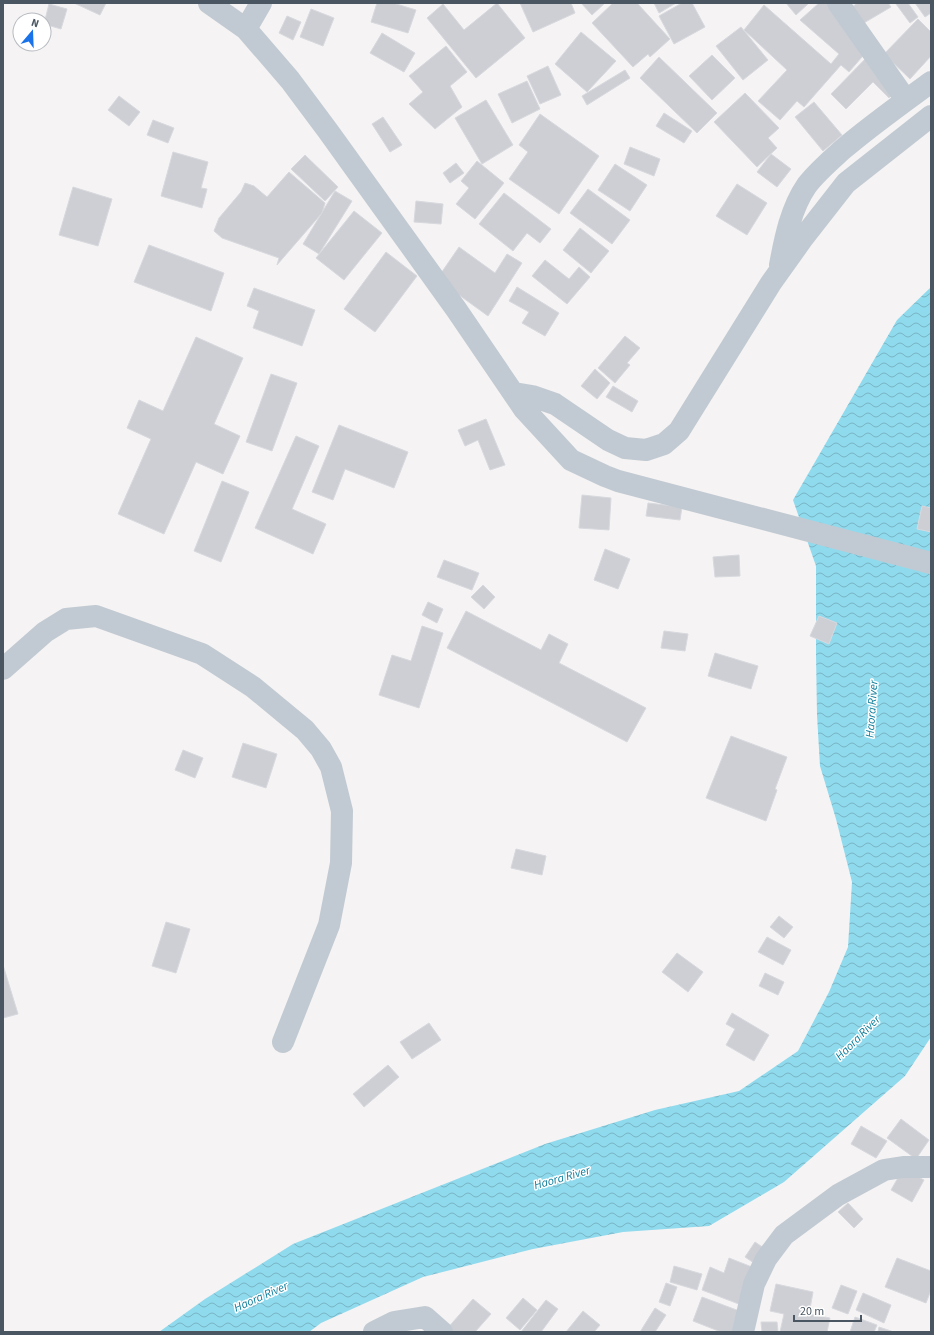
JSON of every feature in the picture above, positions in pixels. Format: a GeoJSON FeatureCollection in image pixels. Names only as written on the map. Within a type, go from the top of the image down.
{"type":"FeatureCollection","features":[{"type":"Feature","properties":{"kind":"street"},"geometry":{"type":"LineString","coordinates":[[209,3],[246,29],[290,80],[452,302],[524,409],[571,460],[618,481],[931,563]]}},
{"type":"Feature","properties":{"kind":"street"},"geometry":{"type":"LineString","coordinates":[[246,29],[261,3]]}},
{"type":"Feature","properties":{"kind":"street"},"geometry":{"type":"LineString","coordinates":[[838,3],[906,100]]}},
{"type":"Feature","properties":{"kind":"street"},"geometry":{"type":"LineString","coordinates":[[778,274],[786,235],[794,209],[808,185],[829,162],[864,131],[931,82]]}},
{"type":"Feature","properties":{"kind":"street"},"geometry":{"type":"LineString","coordinates":[[514,393],[532,396],[555,404],[608,440],[625,448],[646,450],[664,444],[679,431],[778,274],[803,238],[846,183],[931,116]]}},
{"type":"Feature","properties":{"kind":"street"},"geometry":{"type":"LineString","coordinates":[[3,669],[45,632],[66,619],[96,616],[202,654],[253,687],[305,730],[321,749],[331,768],[342,811],[341,863],[329,925],[283,1042]]}},
{"type":"Feature","properties":{"kind":"street"},"geometry":{"type":"LineString","coordinates":[[743,1332],[754,1284],[766,1259],[784,1234],[838,1195],[884,1170],[903,1167],[930,1168]]}},
{"type":"Feature","properties":{"kind":"street"},"geometry":{"type":"LineString","coordinates":[[374,1332],[394,1322],[425,1317],[442,1332]]}},
{"type":"Feature","properties":{"kind":"water","name":"Haora River"},"geometry":{"type":"Polygon","coordinates":[[[931,287],[931,1037],[905,1076],[784,1182],[709,1226],[623,1232],[533,1249],[423,1277],[321,1323],[309,1332],[159,1332],[205,1299],[293,1244],[545,1144],[655,1110],[739,1091],[798,1051],[829,992],[848,947],[852,882],[836,819],[820,766],[817,715],[816,566],[793,500],[897,320],[931,287]]]}},
{"type":"Feature","properties":{"kind":"building"},"geometry":{"type":"Polygon","coordinates":[[[74,3],[106,3],[100,15],[74,3]]]}},
{"type":"Feature","properties":{"kind":"building"},"geometry":{"type":"Polygon","coordinates":[[[377,3],[393,3],[416,10],[408,33],[371,22],[377,3]]]}},
{"type":"Feature","properties":{"kind":"building"},"geometry":{"type":"Polygon","coordinates":[[[497,3],[525,38],[476,78],[427,18],[443,4],[464,30],[497,3]]]}},
{"type":"Feature","properties":{"kind":"building"},"geometry":{"type":"Polygon","coordinates":[[[520,3],[571,3],[575,13],[533,32],[520,3]]]}},
{"type":"Feature","properties":{"kind":"building"},"geometry":{"type":"Polygon","coordinates":[[[581,3],[605,3],[592,15],[581,3]]]}},
{"type":"Feature","properties":{"kind":"building"},"geometry":{"type":"Polygon","coordinates":[[[613,3],[637,3],[670,39],[650,57],[648,54],[633,67],[592,23],[613,3]]]}},
{"type":"Feature","properties":{"kind":"building"},"geometry":{"type":"Polygon","coordinates":[[[654,3],[676,3],[659,13],[654,3]]]}},
{"type":"Feature","properties":{"kind":"building"},"geometry":{"type":"Polygon","coordinates":[[[682,3],[692,3],[705,27],[674,44],[659,16],[682,3]]]}},
{"type":"Feature","properties":{"kind":"building"},"geometry":{"type":"Polygon","coordinates":[[[786,3],[809,3],[796,15],[786,3]]]}},
{"type":"Feature","properties":{"kind":"building"},"geometry":{"type":"Polygon","coordinates":[[[819,3],[829,3],[874,43],[849,72],[841,65],[804,107],[797,101],[780,120],[758,101],[787,70],[744,30],[764,5],[831,64],[839,54],[800,20],[819,3]]]}},
{"type":"Feature","properties":{"kind":"building"},"geometry":{"type":"Polygon","coordinates":[[[858,3],[888,3],[891,7],[857,27],[847,10],[858,3]]]}},
{"type":"Feature","properties":{"kind":"building"},"geometry":{"type":"Polygon","coordinates":[[[908,3],[918,17],[910,23],[896,4],[908,3]]]}},
{"type":"Feature","properties":{"kind":"building"},"geometry":{"type":"Polygon","coordinates":[[[915,3],[931,3],[931,13],[925,17],[915,3]]]}},
{"type":"Feature","properties":{"kind":"building"},"geometry":{"type":"Polygon","coordinates":[[[49,4],[67,9],[61,29],[52,26],[52,12],[47,12],[49,4]]]}},
{"type":"Feature","properties":{"kind":"building"},"geometry":{"type":"Polygon","coordinates":[[[311,9],[334,18],[323,46],[300,37],[311,9]]]}},
{"type":"Feature","properties":{"kind":"building"},"geometry":{"type":"Polygon","coordinates":[[[287,16],[301,22],[293,40],[279,33],[287,16]]]}},
{"type":"Feature","properties":{"kind":"building"},"geometry":{"type":"Polygon","coordinates":[[[918,19],[931,32],[931,56],[910,79],[884,54],[918,19]]]}},
{"type":"Feature","properties":{"kind":"building"},"geometry":{"type":"Polygon","coordinates":[[[741,27],[768,60],[743,80],[716,46],[741,27]]]}},
{"type":"Feature","properties":{"kind":"building"},"geometry":{"type":"Polygon","coordinates":[[[581,32],[616,61],[587,92],[555,64],[581,32]]]}},
{"type":"Feature","properties":{"kind":"building"},"geometry":{"type":"Polygon","coordinates":[[[382,33],[415,53],[404,72],[370,53],[382,33]]]}},
{"type":"Feature","properties":{"kind":"building"},"geometry":{"type":"Polygon","coordinates":[[[446,46],[467,72],[450,86],[462,107],[435,129],[409,104],[423,92],[409,76],[446,46]]]}},
{"type":"Feature","properties":{"kind":"building"},"geometry":{"type":"Polygon","coordinates":[[[872,52],[904,83],[889,98],[873,82],[846,109],[831,94],[872,52]]]}},
{"type":"Feature","properties":{"kind":"building"},"geometry":{"type":"Polygon","coordinates":[[[712,55],[735,78],[712,100],[689,76],[712,55]]]}},
{"type":"Feature","properties":{"kind":"building"},"geometry":{"type":"Polygon","coordinates":[[[659,57],[717,113],[697,133],[640,78],[659,57]]]}},
{"type":"Feature","properties":{"kind":"building"},"geometry":{"type":"Polygon","coordinates":[[[548,66],[561,95],[540,104],[527,76],[548,66]]]}},
{"type":"Feature","properties":{"kind":"building"},"geometry":{"type":"Polygon","coordinates":[[[625,70],[630,78],[587,105],[582,96],[625,70]]]}},
{"type":"Feature","properties":{"kind":"building"},"geometry":{"type":"Polygon","coordinates":[[[527,81],[540,109],[512,123],[498,94],[527,81]]]}},
{"type":"Feature","properties":{"kind":"building"},"geometry":{"type":"Polygon","coordinates":[[[745,93],[779,128],[768,138],[777,148],[757,167],[714,122],[745,93]]]}},
{"type":"Feature","properties":{"kind":"building"},"geometry":{"type":"Polygon","coordinates":[[[119,96],[140,112],[129,126],[108,110],[119,96]]]}},
{"type":"Feature","properties":{"kind":"building"},"geometry":{"type":"Polygon","coordinates":[[[486,100],[513,145],[482,164],[455,118],[486,100]]]}},
{"type":"Feature","properties":{"kind":"building"},"geometry":{"type":"Polygon","coordinates":[[[814,102],[842,135],[823,151],[795,117],[814,102]]]}},
{"type":"Feature","properties":{"kind":"building"},"geometry":{"type":"Polygon","coordinates":[[[664,113],[692,131],[684,143],[656,126],[664,113]]]}},
{"type":"Feature","properties":{"kind":"building"},"geometry":{"type":"Polygon","coordinates":[[[540,114],[599,156],[559,214],[509,179],[528,152],[519,145],[540,114]]]}},
{"type":"Feature","properties":{"kind":"building"},"geometry":{"type":"Polygon","coordinates":[[[383,117],[402,145],[390,152],[372,124],[383,117]]]}},
{"type":"Feature","properties":{"kind":"building"},"geometry":{"type":"Polygon","coordinates":[[[153,120],[174,128],[168,143],[147,135],[153,120]]]}},
{"type":"Feature","properties":{"kind":"building"},"geometry":{"type":"Polygon","coordinates":[[[630,147],[660,159],[654,176],[624,164],[630,147]]]}},
{"type":"Feature","properties":{"kind":"building"},"geometry":{"type":"Polygon","coordinates":[[[173,152],[208,162],[201,188],[207,189],[202,208],[161,196],[173,152]]]}},
{"type":"Feature","properties":{"kind":"building"},"geometry":{"type":"Polygon","coordinates":[[[771,154],[791,169],[777,187],[757,172],[771,154]]]}},
{"type":"Feature","properties":{"kind":"building"},"geometry":{"type":"Polygon","coordinates":[[[305,155],[338,187],[325,201],[291,169],[305,155]]]}},
{"type":"Feature","properties":{"kind":"building"},"geometry":{"type":"Polygon","coordinates":[[[477,161],[504,183],[475,219],[456,204],[469,188],[461,181],[477,161]]]}},
{"type":"Feature","properties":{"kind":"building"},"geometry":{"type":"Polygon","coordinates":[[[456,163],[464,173],[450,183],[443,173],[456,163]]]}},
{"type":"Feature","properties":{"kind":"building"},"geometry":{"type":"Polygon","coordinates":[[[615,164],[647,185],[630,211],[598,190],[615,164]]]}},
{"type":"Feature","properties":{"kind":"building"},"geometry":{"type":"Polygon","coordinates":[[[289,172],[325,203],[322,213],[277,265],[279,258],[222,238],[214,231],[219,218],[241,192],[245,183],[254,186],[267,197],[289,172]]]}},
{"type":"Feature","properties":{"kind":"building"},"geometry":{"type":"Polygon","coordinates":[[[737,184],[767,203],[747,235],[716,216],[737,184]]]}},
{"type":"Feature","properties":{"kind":"building"},"geometry":{"type":"Polygon","coordinates":[[[73,187],[112,199],[98,246],[59,235],[73,187]]]}},
{"type":"Feature","properties":{"kind":"building"},"geometry":{"type":"Polygon","coordinates":[[[588,189],[630,220],[612,244],[570,213],[588,189]]]}},
{"type":"Feature","properties":{"kind":"building"},"geometry":{"type":"Polygon","coordinates":[[[335,191],[352,201],[319,254],[303,244],[335,191]]]}},
{"type":"Feature","properties":{"kind":"building"},"geometry":{"type":"Polygon","coordinates":[[[504,193],[551,229],[540,243],[527,233],[513,251],[479,224],[504,193]]]}},
{"type":"Feature","properties":{"kind":"building"},"geometry":{"type":"Polygon","coordinates":[[[416,201],[443,204],[441,224],[414,222],[416,201]]]}},
{"type":"Feature","properties":{"kind":"building"},"geometry":{"type":"Polygon","coordinates":[[[354,211],[382,233],[344,280],[316,258],[354,211]]]}},
{"type":"Feature","properties":{"kind":"building"},"geometry":{"type":"Polygon","coordinates":[[[580,228],[609,251],[591,273],[563,250],[580,228]]]}},
{"type":"Feature","properties":{"kind":"building"},"geometry":{"type":"Polygon","coordinates":[[[149,245],[224,273],[211,311],[134,282],[149,245]]]}},
{"type":"Feature","properties":{"kind":"building"},"geometry":{"type":"Polygon","coordinates":[[[459,247],[495,273],[507,254],[522,263],[488,316],[437,279],[459,247]]]}},
{"type":"Feature","properties":{"kind":"building"},"geometry":{"type":"Polygon","coordinates":[[[386,252],[417,276],[375,332],[344,309],[386,252]]]}},
{"type":"Feature","properties":{"kind":"building"},"geometry":{"type":"Polygon","coordinates":[[[545,260],[569,279],[579,267],[590,277],[567,304],[532,276],[545,260]]]}},
{"type":"Feature","properties":{"kind":"building"},"geometry":{"type":"Polygon","coordinates":[[[517,287],[559,313],[545,336],[522,323],[529,312],[509,301],[517,287]]]}},
{"type":"Feature","properties":{"kind":"building"},"geometry":{"type":"Polygon","coordinates":[[[254,288],[315,310],[302,346],[253,328],[259,311],[247,306],[254,288]]]}},
{"type":"Feature","properties":{"kind":"building"},"geometry":{"type":"Polygon","coordinates":[[[625,336],[640,348],[627,363],[630,365],[615,383],[598,368],[625,336]]]}},
{"type":"Feature","properties":{"kind":"building"},"geometry":{"type":"Polygon","coordinates":[[[196,337],[243,358],[214,424],[240,436],[223,474],[196,462],[164,534],[118,514],[151,439],[127,428],[139,400],[163,411],[196,337]]]}},
{"type":"Feature","properties":{"kind":"building"},"geometry":{"type":"Polygon","coordinates":[[[595,369],[610,383],[597,399],[581,386],[595,369]]]}},
{"type":"Feature","properties":{"kind":"building"},"geometry":{"type":"Polygon","coordinates":[[[271,374],[297,383],[272,451],[246,442],[271,374]]]}},
{"type":"Feature","properties":{"kind":"building"},"geometry":{"type":"Polygon","coordinates":[[[613,386],[638,401],[632,412],[606,397],[613,386]]]}},
{"type":"Feature","properties":{"kind":"building"},"geometry":{"type":"Polygon","coordinates":[[[486,419],[505,465],[490,470],[478,440],[465,446],[458,430],[486,419]]]}},
{"type":"Feature","properties":{"kind":"building"},"geometry":{"type":"Polygon","coordinates":[[[339,425],[408,452],[394,488],[345,469],[333,500],[312,492],[339,425]]]}},
{"type":"Feature","properties":{"kind":"building"},"geometry":{"type":"Polygon","coordinates":[[[296,436],[319,446],[292,509],[326,524],[313,554],[255,528],[296,436]]]}},
{"type":"Feature","properties":{"kind":"building"},"geometry":{"type":"Polygon","coordinates":[[[222,481],[249,492],[221,562],[194,551],[222,481]]]}},
{"type":"Feature","properties":{"kind":"building"},"geometry":{"type":"Polygon","coordinates":[[[582,495],[611,498],[609,530],[579,528],[582,495]]]}},
{"type":"Feature","properties":{"kind":"building"},"geometry":{"type":"Polygon","coordinates":[[[648,503],[682,507],[680,520],[646,516],[648,503]]]}},
{"type":"Feature","properties":{"kind":"building"},"geometry":{"type":"Polygon","coordinates":[[[922,506],[931,508],[931,532],[917,529],[922,506]]]}},
{"type":"Feature","properties":{"kind":"building"},"geometry":{"type":"Polygon","coordinates":[[[605,549],[630,559],[618,589],[594,580],[605,549]]]}},
{"type":"Feature","properties":{"kind":"building"},"geometry":{"type":"Polygon","coordinates":[[[739,555],[740,576],[715,577],[713,557],[739,555]]]}},
{"type":"Feature","properties":{"kind":"building"},"geometry":{"type":"Polygon","coordinates":[[[444,560],[479,573],[472,590],[437,577],[444,560]]]}},
{"type":"Feature","properties":{"kind":"building"},"geometry":{"type":"Polygon","coordinates":[[[483,585],[495,597],[484,609],[471,597],[483,585]]]}},
{"type":"Feature","properties":{"kind":"building"},"geometry":{"type":"Polygon","coordinates":[[[428,602],[443,609],[437,623],[422,615],[428,602]]]}},
{"type":"Feature","properties":{"kind":"building"},"geometry":{"type":"Polygon","coordinates":[[[466,611],[541,650],[549,634],[568,644],[559,663],[646,708],[627,742],[447,648],[466,611]]]}},
{"type":"Feature","properties":{"kind":"building"},"geometry":{"type":"Polygon","coordinates":[[[819,616],[837,623],[829,644],[810,636],[819,616]]]}},
{"type":"Feature","properties":{"kind":"building"},"geometry":{"type":"Polygon","coordinates":[[[422,626],[443,633],[419,708],[379,695],[392,655],[411,661],[422,626]]]}},
{"type":"Feature","properties":{"kind":"building"},"geometry":{"type":"Polygon","coordinates":[[[664,631],[688,634],[685,651],[661,648],[664,631]]]}},
{"type":"Feature","properties":{"kind":"building"},"geometry":{"type":"Polygon","coordinates":[[[715,653],[758,666],[751,689],[708,676],[715,653]]]}},
{"type":"Feature","properties":{"kind":"building"},"geometry":{"type":"Polygon","coordinates":[[[731,736],[787,757],[775,789],[777,790],[766,821],[706,798],[731,736]]]}},
{"type":"Feature","properties":{"kind":"building"},"geometry":{"type":"Polygon","coordinates":[[[243,743],[277,754],[266,788],[232,777],[243,743]]]}},
{"type":"Feature","properties":{"kind":"building"},"geometry":{"type":"Polygon","coordinates":[[[183,750],[203,758],[195,778],[175,770],[183,750]]]}},
{"type":"Feature","properties":{"kind":"building"},"geometry":{"type":"Polygon","coordinates":[[[516,849],[546,856],[542,875],[511,868],[516,849]]]}},
{"type":"Feature","properties":{"kind":"building"},"geometry":{"type":"Polygon","coordinates":[[[779,916],[793,927],[784,938],[770,927],[779,916]]]}},
{"type":"Feature","properties":{"kind":"building"},"geometry":{"type":"Polygon","coordinates":[[[166,922],[190,929],[176,973],[152,966],[166,922]]]}},
{"type":"Feature","properties":{"kind":"building"},"geometry":{"type":"Polygon","coordinates":[[[767,937],[791,950],[783,965],[758,952],[767,937]]]}},
{"type":"Feature","properties":{"kind":"building"},"geometry":{"type":"Polygon","coordinates":[[[677,953],[703,972],[688,992],[662,972],[677,953]]]}},
{"type":"Feature","properties":{"kind":"building"},"geometry":{"type":"Polygon","coordinates":[[[3,965],[18,1014],[3,1018],[3,965]]]}},
{"type":"Feature","properties":{"kind":"building"},"geometry":{"type":"Polygon","coordinates":[[[765,973],[784,982],[778,995],[759,986],[765,973]]]}},
{"type":"Feature","properties":{"kind":"building"},"geometry":{"type":"Polygon","coordinates":[[[732,1013],[769,1035],[754,1061],[726,1045],[735,1029],[726,1024],[732,1013]]]}},
{"type":"Feature","properties":{"kind":"building"},"geometry":{"type":"Polygon","coordinates":[[[429,1023],[441,1040],[412,1059],[400,1042],[429,1023]]]}},
{"type":"Feature","properties":{"kind":"building"},"geometry":{"type":"Polygon","coordinates":[[[388,1065],[399,1077],[364,1107],[353,1094],[388,1065]]]}},
{"type":"Feature","properties":{"kind":"building"},"geometry":{"type":"Polygon","coordinates":[[[901,1119],[929,1140],[916,1159],[887,1138],[901,1119]]]}},
{"type":"Feature","properties":{"kind":"building"},"geometry":{"type":"Polygon","coordinates":[[[861,1126],[887,1141],[876,1158],[851,1144],[861,1126]]]}},
{"type":"Feature","properties":{"kind":"building"},"geometry":{"type":"Polygon","coordinates":[[[903,1169],[924,1180],[912,1202],[891,1190],[903,1169]]]}},
{"type":"Feature","properties":{"kind":"building"},"geometry":{"type":"Polygon","coordinates":[[[848,1203],[863,1219],[854,1228],[838,1212],[848,1203]]]}},
{"type":"Feature","properties":{"kind":"building"},"geometry":{"type":"Polygon","coordinates":[[[755,1242],[764,1248],[754,1263],[745,1257],[755,1242]]]}},
{"type":"Feature","properties":{"kind":"building"},"geometry":{"type":"Polygon","coordinates":[[[729,1258],[757,1269],[744,1306],[702,1290],[710,1267],[724,1273],[729,1258]]]}},
{"type":"Feature","properties":{"kind":"building"},"geometry":{"type":"Polygon","coordinates":[[[897,1258],[931,1271],[931,1290],[926,1303],[885,1287],[897,1258]]]}},
{"type":"Feature","properties":{"kind":"building"},"geometry":{"type":"Polygon","coordinates":[[[674,1266],[702,1274],[697,1290],[670,1282],[674,1266]]]}},
{"type":"Feature","properties":{"kind":"building"},"geometry":{"type":"Polygon","coordinates":[[[666,1283],[677,1287],[670,1306],[659,1302],[666,1283]]]}},
{"type":"Feature","properties":{"kind":"building"},"geometry":{"type":"Polygon","coordinates":[[[776,1284],[813,1292],[809,1314],[830,1318],[827,1332],[780,1332],[784,1314],[770,1311],[776,1284]]]}},
{"type":"Feature","properties":{"kind":"building"},"geometry":{"type":"Polygon","coordinates":[[[841,1285],[857,1291],[848,1314],[832,1308],[841,1285]]]}},
{"type":"Feature","properties":{"kind":"building"},"geometry":{"type":"Polygon","coordinates":[[[863,1293],[891,1305],[884,1323],[856,1310],[863,1293]]]}},
{"type":"Feature","properties":{"kind":"building"},"geometry":{"type":"Polygon","coordinates":[[[702,1297],[742,1312],[735,1332],[721,1332],[693,1321],[702,1297]]]}},
{"type":"Feature","properties":{"kind":"building"},"geometry":{"type":"Polygon","coordinates":[[[523,1298],[537,1310],[520,1330],[506,1318],[523,1298]]]}},
{"type":"Feature","properties":{"kind":"building"},"geometry":{"type":"Polygon","coordinates":[[[473,1299],[491,1314],[475,1332],[448,1332],[446,1330],[473,1299]]]}},
{"type":"Feature","properties":{"kind":"building"},"geometry":{"type":"Polygon","coordinates":[[[546,1300],[558,1309],[541,1332],[521,1332],[546,1300]]]}},
{"type":"Feature","properties":{"kind":"building"},"geometry":{"type":"Polygon","coordinates":[[[655,1308],[666,1315],[655,1332],[640,1332],[655,1308]]]}},
{"type":"Feature","properties":{"kind":"building"},"geometry":{"type":"Polygon","coordinates":[[[583,1311],[600,1325],[594,1332],[566,1332],[583,1311]]]}},
{"type":"Feature","properties":{"kind":"building"},"geometry":{"type":"Polygon","coordinates":[[[855,1317],[877,1325],[874,1332],[850,1332],[855,1317]]]}},
{"type":"Feature","properties":{"kind":"building"},"geometry":{"type":"Polygon","coordinates":[[[761,1322],[777,1322],[778,1332],[762,1332],[761,1322]]]}},
{"type":"Feature","properties":{"kind":"building"},"geometry":{"type":"Polygon","coordinates":[[[879,1327],[894,1332],[878,1332],[879,1327]]]}}]}
